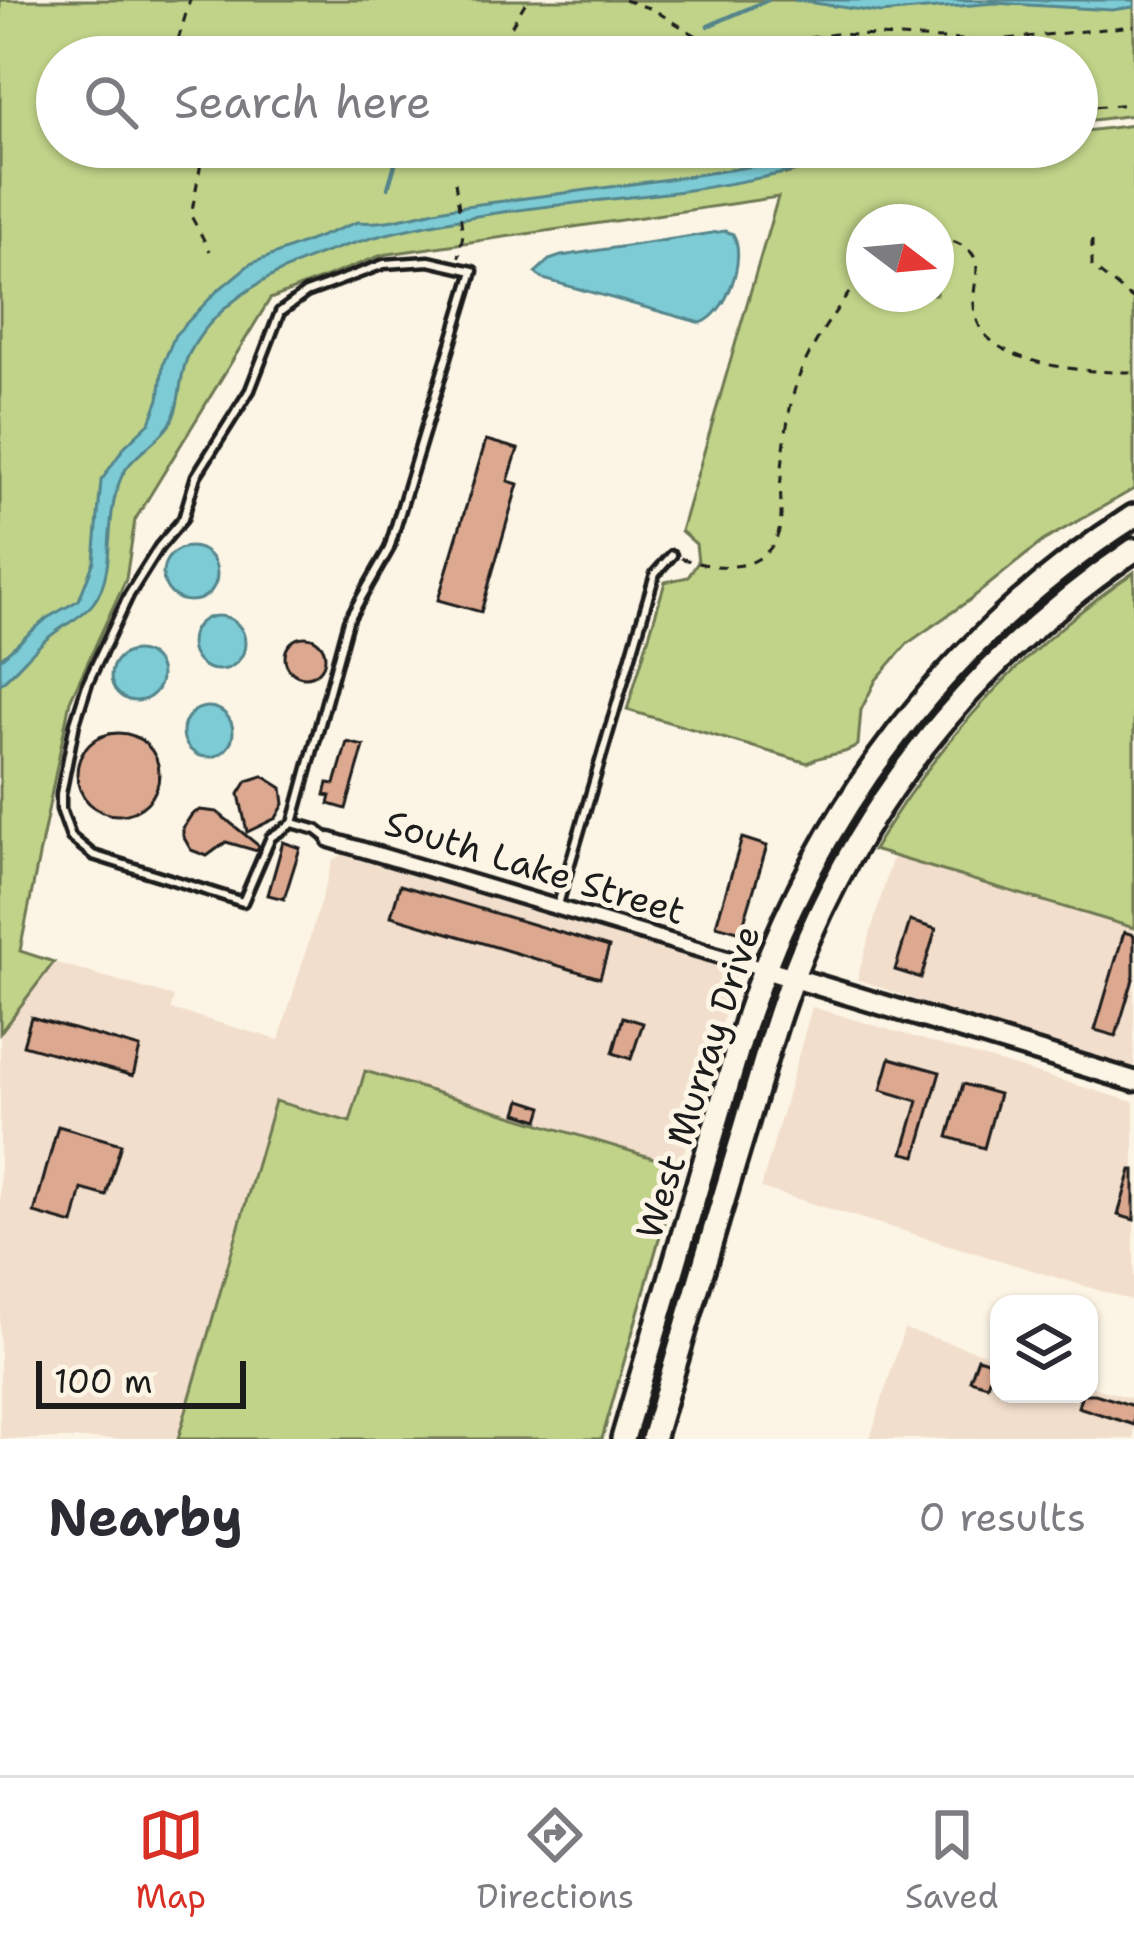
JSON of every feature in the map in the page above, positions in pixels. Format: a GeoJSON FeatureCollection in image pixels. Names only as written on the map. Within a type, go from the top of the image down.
{"type":"FeatureCollection","features":[{"type":"Feature","properties":{"kind":"highway","name":"West Murray Drive"},"geometry":{"type":"LineString","coordinates":[[623,1439],[764,969],[825,842],[902,725],[992,626],[1068,561],[1134,516]]}},
{"type":"Feature","properties":{"kind":"highway","name":"West Murray Drive"},"geometry":{"type":"LineString","coordinates":[[653,1439],[792,978],[857,844],[937,727],[1041,621],[1134,550]]}},
{"type":"Feature","properties":{"kind":"street","name":"South Lake Street"},"geometry":{"type":"LineString","coordinates":[[330,840],[1134,1082]]}},
{"type":"Feature","properties":{"kind":"lane"},"geometry":{"type":"LineString","coordinates":[[429,261],[473,271],[389,549],[347,621],[293,823],[271,837],[242,902],[93,855],[71,837],[62,809],[75,723],[94,667],[129,595],[158,547],[183,519],[196,476],[250,390],[280,312],[306,293],[384,264],[429,261]]}},
{"type":"Feature","properties":{"kind":"lane"},"geometry":{"type":"LineString","coordinates":[[557,908],[655,574],[672,555]]}},
{"type":"Feature","properties":{"kind":"lane"},"geometry":{"type":"LineString","coordinates":[[293,823],[317,830],[330,840]]}},
{"type":"Feature","properties":{"kind":"path"},"geometry":{"type":"LineString","coordinates":[[179,36],[190,0]]}},
{"type":"Feature","properties":{"kind":"path"},"geometry":{"type":"LineString","coordinates":[[506,36],[527,0]]}},
{"type":"Feature","properties":{"kind":"path"},"geometry":{"type":"LineString","coordinates":[[624,0],[652,9],[697,36]]}},
{"type":"Feature","properties":{"kind":"path"},"geometry":{"type":"LineString","coordinates":[[1035,36],[1134,26]]}},
{"type":"Feature","properties":{"kind":"path"},"geometry":{"type":"LineString","coordinates":[[833,36],[887,36]]}},
{"type":"Feature","properties":{"kind":"path"},"geometry":{"type":"LineString","coordinates":[[1098,107],[1134,104]]}},
{"type":"Feature","properties":{"kind":"path"},"geometry":{"type":"LineString","coordinates":[[200,168],[191,216],[210,250]]}},
{"type":"Feature","properties":{"kind":"path"},"geometry":{"type":"LineString","coordinates":[[455,182],[464,234],[456,267]]}},
{"type":"Feature","properties":{"kind":"path"},"geometry":{"type":"LineString","coordinates":[[1092,241],[1092,267],[1134,300]]}},
{"type":"Feature","properties":{"kind":"path"},"geometry":{"type":"LineString","coordinates":[[954,242],[975,254],[978,323],[992,342],[1026,359],[1112,373],[1134,372]]}},
{"type":"Feature","properties":{"kind":"path"},"geometry":{"type":"LineString","coordinates":[[672,555],[710,568],[733,568],[754,560],[775,541],[796,386],[846,300]]}},
{"type":"Feature","properties":{"kind":"shaded area"},"geometry":{"type":"Polygon","coordinates":[[[342,855],[737,972],[680,1166],[366,1071],[350,1123],[275,1102],[178,1439],[0,1439],[0,1033],[54,962],[174,997],[171,1009],[279,1040],[333,860],[342,855]]]}},
{"type":"Feature","properties":{"kind":"shaded area"},"geometry":{"type":"Polygon","coordinates":[[[893,856],[1134,928],[1134,1067],[966,1018],[857,979],[893,856]]]}},
{"type":"Feature","properties":{"kind":"shaded area"},"geometry":{"type":"Polygon","coordinates":[[[812,1007],[1134,1102],[1134,1301],[761,1188],[812,1007]]]}},
{"type":"Feature","properties":{"kind":"shaded area"},"geometry":{"type":"Polygon","coordinates":[[[904,1329],[990,1355],[990,1403],[1098,1403],[1098,1389],[1134,1399],[1134,1439],[870,1439],[904,1329]]]}},
{"type":"Feature","properties":{"kind":"green space"},"geometry":{"type":"Polygon","coordinates":[[[0,0],[1134,0],[1134,115],[1098,119],[1098,36],[36,36],[36,168],[787,168],[786,174],[806,168],[1098,168],[1098,129],[1134,125],[1134,489],[1043,541],[908,643],[876,680],[861,710],[858,745],[808,763],[627,710],[665,582],[688,577],[698,562],[696,544],[681,531],[778,197],[382,255],[270,299],[135,520],[126,579],[70,701],[20,951],[54,962],[0,1033],[0,0]]]}},
{"type":"Feature","properties":{"kind":"green space"},"geometry":{"type":"Polygon","coordinates":[[[1134,572],[1134,928],[873,850],[927,770],[988,697],[1058,631],[1134,572]]]}},
{"type":"Feature","properties":{"kind":"green space"},"geometry":{"type":"Polygon","coordinates":[[[365,1071],[680,1166],[602,1439],[178,1439],[275,1101],[350,1122],[365,1071]]]}},
{"type":"Feature","properties":{"kind":"water"},"geometry":{"type":"Polygon","coordinates":[[[794,0],[1134,0],[1134,7],[1112,10],[994,3],[881,13],[794,0]]]}},
{"type":"Feature","properties":{"kind":"water"},"geometry":{"type":"Polygon","coordinates":[[[808,168],[711,187],[412,228],[340,247],[276,274],[225,309],[189,354],[170,424],[121,478],[112,511],[107,567],[97,597],[0,684],[0,659],[47,618],[79,600],[94,561],[101,481],[125,446],[150,422],[175,335],[250,264],[357,222],[707,173],[808,168]]]}},
{"type":"Feature","properties":{"kind":"water"},"geometry":{"type":"Polygon","coordinates":[[[725,231],[733,234],[737,244],[736,270],[719,309],[701,323],[535,273],[561,256],[725,231]]]}},
{"type":"Feature","properties":{"kind":"water"},"geometry":{"type":"Polygon","coordinates":[[[190,547],[209,555],[217,574],[209,593],[190,601],[171,593],[163,574],[171,555],[190,547]]]}},
{"type":"Feature","properties":{"kind":"water"},"geometry":{"type":"Polygon","coordinates":[[[218,616],[237,624],[245,643],[237,662],[218,670],[199,662],[191,643],[199,624],[218,616]]]}},
{"type":"Feature","properties":{"kind":"water"},"geometry":{"type":"Polygon","coordinates":[[[126,652],[146,652],[160,666],[160,686],[146,700],[126,700],[112,686],[112,666],[126,652]]]}},
{"type":"Feature","properties":{"kind":"water"},"geometry":{"type":"Polygon","coordinates":[[[208,707],[226,714],[233,732],[226,750],[208,757],[190,750],[183,732],[190,714],[208,707]]]}},
{"type":"Feature","properties":{"kind":"building"},"geometry":{"type":"Polygon","coordinates":[[[486,440],[518,449],[508,481],[518,484],[481,612],[438,600],[486,440]]]}},
{"type":"Feature","properties":{"kind":"building"},"geometry":{"type":"Polygon","coordinates":[[[305,637],[319,643],[325,657],[319,671],[305,677],[291,671],[285,657],[291,643],[305,637]]]}},
{"type":"Feature","properties":{"kind":"building"},"geometry":{"type":"Polygon","coordinates":[[[118,733],[147,745],[159,774],[147,803],[118,815],[89,803],[77,774],[89,745],[118,733]]]}},
{"type":"Feature","properties":{"kind":"building"},"geometry":{"type":"Polygon","coordinates":[[[347,742],[364,746],[346,809],[329,804],[331,796],[325,795],[328,783],[335,784],[347,742]]]}},
{"type":"Feature","properties":{"kind":"building"},"geometry":{"type":"Polygon","coordinates":[[[263,776],[282,788],[284,804],[276,818],[247,832],[239,794],[247,781],[263,776]]]}},
{"type":"Feature","properties":{"kind":"building"},"geometry":{"type":"Polygon","coordinates":[[[200,810],[217,812],[259,846],[257,851],[226,842],[207,856],[191,850],[183,828],[200,810]]]}},
{"type":"Feature","properties":{"kind":"building"},"geometry":{"type":"Polygon","coordinates":[[[742,838],[767,846],[741,932],[716,925],[742,838]]]}},
{"type":"Feature","properties":{"kind":"building"},"geometry":{"type":"Polygon","coordinates":[[[283,842],[300,848],[284,899],[268,895],[283,842]]]}},
{"type":"Feature","properties":{"kind":"building"},"geometry":{"type":"Polygon","coordinates":[[[400,885],[609,947],[600,978],[391,916],[400,885]]]}},
{"type":"Feature","properties":{"kind":"building"},"geometry":{"type":"Polygon","coordinates":[[[910,921],[936,929],[921,978],[895,970],[910,921]]]}},
{"type":"Feature","properties":{"kind":"building"},"geometry":{"type":"Polygon","coordinates":[[[1124,932],[1134,935],[1134,976],[1116,1036],[1095,1030],[1124,932]]]}},
{"type":"Feature","properties":{"kind":"building"},"geometry":{"type":"Polygon","coordinates":[[[31,1017],[140,1048],[133,1076],[23,1045],[31,1017]]]}},
{"type":"Feature","properties":{"kind":"building"},"geometry":{"type":"Polygon","coordinates":[[[623,1017],[643,1023],[631,1059],[613,1053],[623,1017]]]}},
{"type":"Feature","properties":{"kind":"building"},"geometry":{"type":"Polygon","coordinates":[[[890,1058],[940,1072],[916,1156],[903,1153],[918,1101],[881,1090],[890,1058]]]}},
{"type":"Feature","properties":{"kind":"building"},"geometry":{"type":"Polygon","coordinates":[[[963,1084],[999,1094],[984,1148],[948,1137],[963,1084]]]}},
{"type":"Feature","properties":{"kind":"building"},"geometry":{"type":"Polygon","coordinates":[[[521,1100],[543,1107],[539,1120],[517,1113],[521,1100]]]}},
{"type":"Feature","properties":{"kind":"building"},"geometry":{"type":"Polygon","coordinates":[[[58,1126],[121,1144],[106,1196],[82,1189],[73,1224],[34,1213],[58,1126]]]}},
{"type":"Feature","properties":{"kind":"building"},"geometry":{"type":"Polygon","coordinates":[[[1134,1170],[1134,1220],[1118,1215],[1134,1170]]]}},
{"type":"Feature","properties":{"kind":"building"},"geometry":{"type":"Polygon","coordinates":[[[978,1358],[990,1362],[987,1385],[970,1380],[978,1358]]]}},
{"type":"Feature","properties":{"kind":"building"},"geometry":{"type":"Polygon","coordinates":[[[1098,1395],[1134,1406],[1134,1425],[1078,1407],[1079,1403],[1098,1403],[1098,1395]]]}},
{"type":"Feature","properties":{"kind":"waterway"},"geometry":{"type":"LineString","coordinates":[[708,26],[768,0]]}},
{"type":"Feature","properties":{"kind":"waterway"},"geometry":{"type":"LineString","coordinates":[[388,188],[394,168]]}}]}
